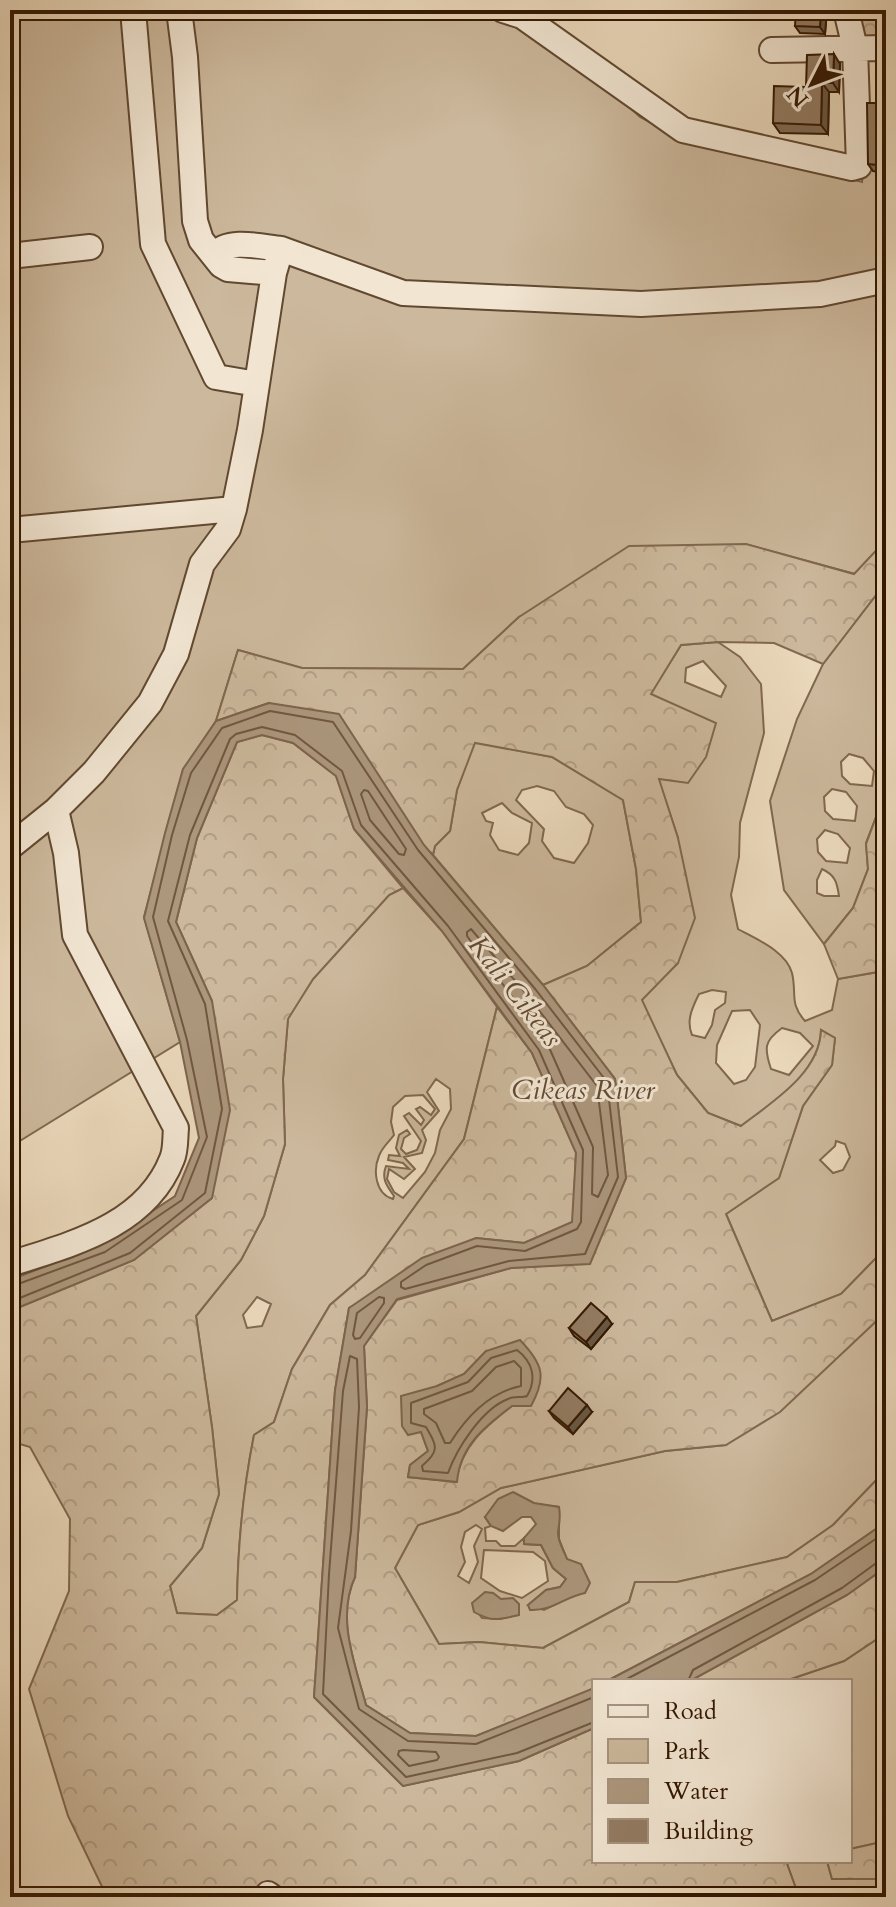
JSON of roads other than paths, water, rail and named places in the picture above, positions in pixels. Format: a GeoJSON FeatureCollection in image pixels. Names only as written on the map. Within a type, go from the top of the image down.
{"type":"FeatureCollection","features":[{"type":"Feature","properties":{"kind":"street"},"geometry":{"type":"LineString","coordinates":[[133,10],[153,244],[216,377],[257,384]]}},
{"type":"Feature","properties":{"kind":"street"},"geometry":{"type":"LineString","coordinates":[[179,10],[185,57],[195,221],[201,240],[228,269],[274,273]]}},
{"type":"Feature","properties":{"kind":"street"},"geometry":{"type":"LineString","coordinates":[[503,10],[522,16],[683,130],[852,168],[859,166],[855,48],[846,10]]}},
{"type":"Feature","properties":{"kind":"street"},"geometry":{"type":"LineString","coordinates":[[772,50],[886,48]]}},
{"type":"Feature","properties":{"kind":"street"},"geometry":{"type":"LineString","coordinates":[[215,254],[221,247],[235,245],[281,249],[403,293],[641,304],[820,294],[886,280]]}},
{"type":"Feature","properties":{"kind":"street"},"geometry":{"type":"LineString","coordinates":[[10,256],[90,247]]}},
{"type":"Feature","properties":{"kind":"street"},"geometry":{"type":"LineString","coordinates":[[10,847],[56,810],[94,772],[150,703],[176,654],[202,564],[228,529],[234,509],[274,273],[281,249]]}},
{"type":"Feature","properties":{"kind":"street"},"geometry":{"type":"LineString","coordinates":[[10,530],[234,509]]}},
{"type":"Feature","properties":{"kind":"street"},"geometry":{"type":"LineString","coordinates":[[10,1264],[88,1240],[141,1207],[159,1184],[174,1156],[176,1128],[75,935],[66,853],[56,810]]}},
{"type":"Feature","properties":{"kind":"water","name":"Cikeas River"},"geometry":{"type":"Polygon","coordinates":[[[269,703],[339,714],[424,845],[543,985],[615,1079],[626,1178],[590,1264],[511,1268],[397,1299],[364,1346],[367,1407],[355,1577],[347,1609],[347,1625],[366,1705],[410,1733],[476,1736],[592,1689],[592,1729],[519,1761],[403,1786],[314,1697],[335,1390],[349,1308],[422,1258],[476,1238],[524,1243],[572,1222],[576,1153],[532,1053],[442,931],[354,829],[336,776],[293,743],[262,735],[237,742],[197,838],[176,922],[212,1001],[230,1110],[212,1198],[134,1260],[10,1311],[10,1280],[101,1245],[175,1196],[199,1138],[180,1042],[144,918],[183,769],[216,721],[269,703]]]}},
{"type":"Feature","properties":{"kind":"water"},"geometry":{"type":"Polygon","coordinates":[[[520,1340],[534,1356],[540,1371],[539,1387],[531,1406],[512,1406],[475,1438],[463,1458],[457,1482],[408,1477],[410,1465],[428,1451],[421,1432],[408,1435],[402,1426],[401,1396],[437,1386],[464,1374],[486,1351],[520,1340]]]}},
{"type":"Feature","properties":{"kind":"water"},"geometry":{"type":"Polygon","coordinates":[[[513,1492],[534,1503],[559,1507],[559,1540],[567,1559],[581,1564],[590,1583],[585,1593],[545,1608],[530,1610],[528,1605],[546,1590],[560,1587],[566,1579],[553,1568],[541,1545],[524,1544],[524,1538],[536,1524],[531,1517],[522,1517],[503,1531],[491,1526],[485,1517],[498,1499],[513,1492]]]}},
{"type":"Feature","properties":{"kind":"water"},"geometry":{"type":"Polygon","coordinates":[[[886,1522],[886,1567],[847,1595],[694,1679],[611,1679],[811,1574],[886,1522]]]}},
{"type":"Feature","properties":{"kind":"water"},"geometry":{"type":"Polygon","coordinates":[[[485,1592],[501,1599],[513,1598],[519,1604],[519,1615],[495,1619],[474,1612],[472,1603],[485,1592]]]}},
{"type":"Feature","properties":{"kind":"water label","name":"Kali Cikeas"},"geometry":{"type":"Point","coordinates":[515,991]}}]}
